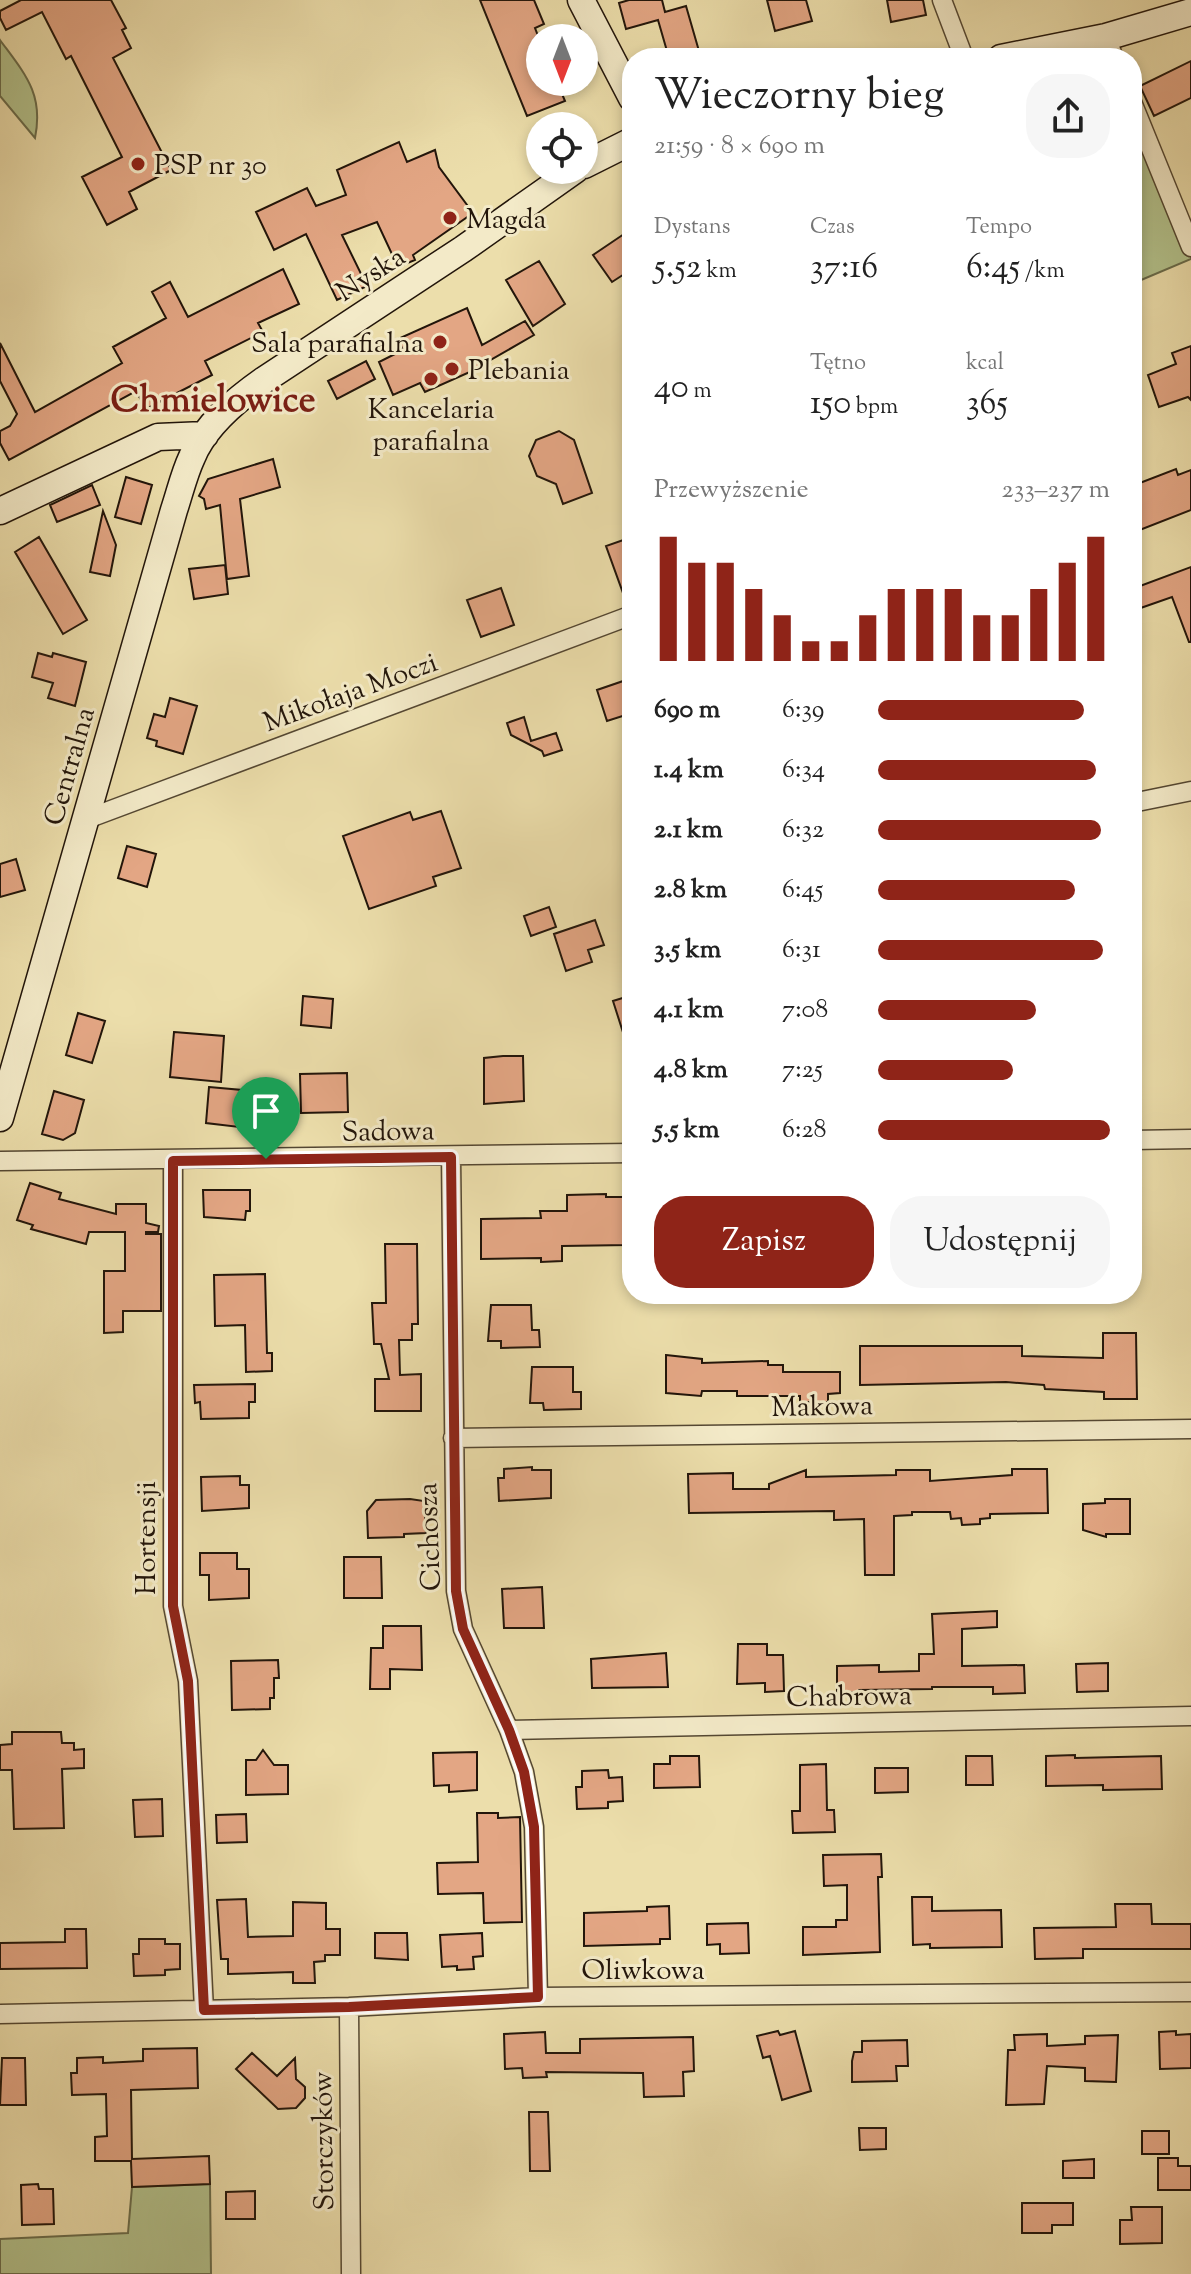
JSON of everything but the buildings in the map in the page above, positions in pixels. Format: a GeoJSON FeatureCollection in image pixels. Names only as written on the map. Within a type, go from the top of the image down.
{"type":"FeatureCollection","features":[{"type":"Feature","properties":{"kind":"street"},"geometry":{"type":"LineString","coordinates":[[581,0],[622,79]]}},
{"type":"Feature","properties":{"kind":"street"},"geometry":{"type":"LineString","coordinates":[[942,0],[960,48]]}},
{"type":"Feature","properties":{"kind":"street"},"geometry":{"type":"LineString","coordinates":[[1110,48],[1191,12]]}},
{"type":"Feature","properties":{"kind":"street"},"geometry":{"type":"LineString","coordinates":[[1142,127],[1191,247]]}},
{"type":"Feature","properties":{"kind":"street"},"geometry":{"type":"LineString","coordinates":[[598,158],[622,146]]}},
{"type":"Feature","properties":{"kind":"street","name":"Nyska"},"geometry":{"type":"LineString","coordinates":[[205,435],[239,398],[264,380],[463,249],[555,184]]}},
{"type":"Feature","properties":{"kind":"street"},"geometry":{"type":"LineString","coordinates":[[0,511],[158,437],[205,435]]}},
{"type":"Feature","properties":{"kind":"street","name":"Centralna"},"geometry":{"type":"LineString","coordinates":[[0,1118],[174,510],[192,454],[205,435]]}},
{"type":"Feature","properties":{"kind":"street","name":"Mikołaja Moczi"},"geometry":{"type":"LineString","coordinates":[[87,819],[622,619]]}},
{"type":"Feature","properties":{"kind":"street"},"geometry":{"type":"LineString","coordinates":[[1142,801],[1191,791]]}},
{"type":"Feature","properties":{"kind":"street"},"geometry":{"type":"LineString","coordinates":[[1142,1140],[1191,1139]]}},
{"type":"Feature","properties":{"kind":"street","name":"Sadowa"},"geometry":{"type":"LineString","coordinates":[[0,1161],[622,1153]]}},
{"type":"Feature","properties":{"kind":"street","name":"Cichosza"},"geometry":{"type":"LineString","coordinates":[[451,1157],[456,1591],[463,1629],[509,1730],[524,1772],[534,1827],[538,1997]]}},
{"type":"Feature","properties":{"kind":"street","name":"Hortensji"},"geometry":{"type":"LineString","coordinates":[[173,1161],[173,1606],[188,1681],[204,2010]]}},
{"type":"Feature","properties":{"kind":"street","name":"Makowa"},"geometry":{"type":"LineString","coordinates":[[453,1438],[1191,1429]]}},
{"type":"Feature","properties":{"kind":"street","name":"Chabrowa"},"geometry":{"type":"LineString","coordinates":[[509,1730],[1191,1716]]}},
{"type":"Feature","properties":{"kind":"street","name":"Oliwkowa"},"geometry":{"type":"LineString","coordinates":[[0,2014],[349,2007],[538,1997],[1191,1992]]}},
{"type":"Feature","properties":{"kind":"street","name":"Storczyków"},"geometry":{"type":"LineString","coordinates":[[349,2007],[351,2274]]}},
{"type":"Feature","properties":{"kind":"green space"},"geometry":{"type":"Polygon","coordinates":[[[0,40],[30,85],[37,109],[35,138],[0,96],[0,40]]]}},
{"type":"Feature","properties":{"kind":"green space"},"geometry":{"type":"Polygon","coordinates":[[[1142,127],[1191,247],[1191,259],[1142,280],[1142,127]]]}},
{"type":"Feature","properties":{"kind":"green space"},"geometry":{"type":"Polygon","coordinates":[[[210,2184],[211,2274],[0,2274],[0,2239],[128,2233],[132,2187],[210,2184]]]}},
{"type":"Feature","properties":{"kind":"place","name":"PSP nr 30"},"geometry":{"type":"Point","coordinates":[138,164]}},
{"type":"Feature","properties":{"kind":"place","name":"Magda"},"geometry":{"type":"Point","coordinates":[450,218]}},
{"type":"Feature","properties":{"kind":"place","name":"Sala parafialna"},"geometry":{"type":"Point","coordinates":[440,342]}},
{"type":"Feature","properties":{"kind":"place","name":"Plebania"},"geometry":{"type":"Point","coordinates":[452,369]}},
{"type":"Feature","properties":{"kind":"place","name":"Kancelaria parafialna"},"geometry":{"type":"Point","coordinates":[431,379]}},
{"type":"Feature","properties":{"kind":"district","name":"Chmielowice"},"geometry":{"type":"Point","coordinates":[213,398]}},
{"type":"Feature","properties":{"kind":"route"},"geometry":{"type":"LineString","coordinates":[[451,1157],[456,1591],[463,1629],[509,1730],[524,1772],[534,1827],[538,1997],[349,2007],[204,2010],[188,1681],[173,1606],[173,1161],[266,1159],[451,1157]]}}]}
